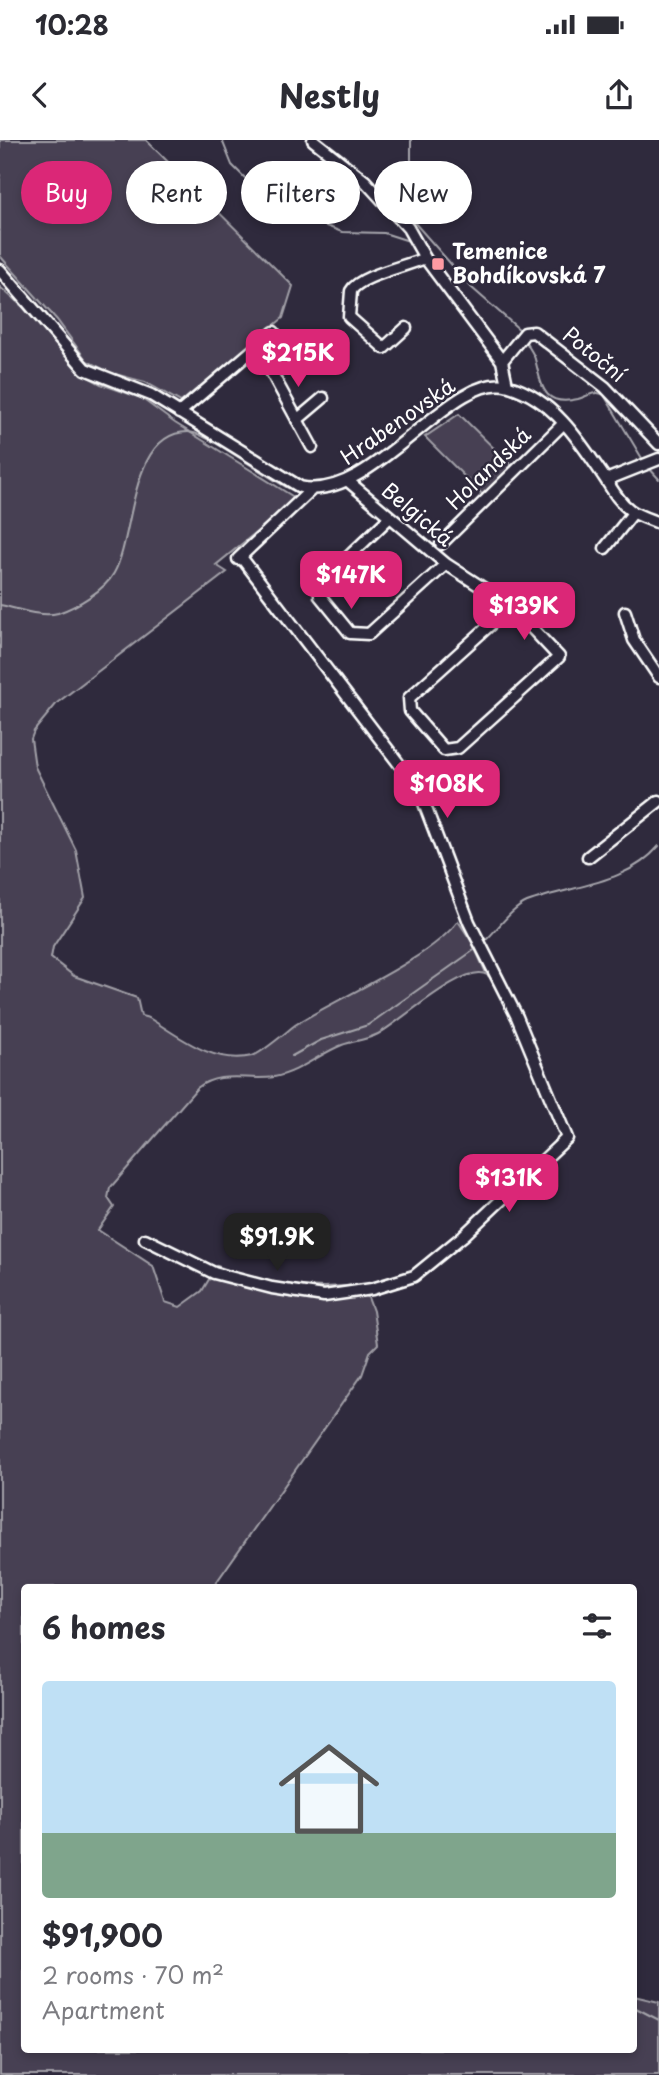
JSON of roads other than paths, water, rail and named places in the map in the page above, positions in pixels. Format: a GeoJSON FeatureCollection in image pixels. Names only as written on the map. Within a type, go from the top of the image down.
{"type":"FeatureCollection","features":[{"type":"Feature","properties":{"kind":"street"},"geometry":{"type":"LineString","coordinates":[[313,140],[335,155],[384,201],[408,228],[425,258],[502,361],[507,385],[532,397],[564,423],[621,503],[633,513],[659,523]]}},
{"type":"Feature","properties":{"kind":"street"},"geometry":{"type":"LineString","coordinates":[[406,328],[384,348],[349,317],[351,291],[365,277],[396,270],[425,258]]}},
{"type":"Feature","properties":{"kind":"street"},"geometry":{"type":"LineString","coordinates":[[0,270],[85,369],[151,395],[286,480],[311,490],[239,558],[419,790],[467,918],[517,1017],[567,1138],[463,1236],[414,1276],[372,1289],[324,1296],[272,1288],[214,1273],[145,1239]]}},
{"type":"Feature","properties":{"kind":"street"},"geometry":{"type":"LineString","coordinates":[[179,413],[274,332]]}},
{"type":"Feature","properties":{"kind":"street","name":"Potoční"},"geometry":{"type":"LineString","coordinates":[[502,361],[523,335],[537,334],[605,387],[659,444]]}},
{"type":"Feature","properties":{"kind":"street"},"geometry":{"type":"LineString","coordinates":[[257,346],[312,447]]}},
{"type":"Feature","properties":{"kind":"street","name":"Hrabenovská"},"geometry":{"type":"LineString","coordinates":[[311,490],[326,489],[348,481],[381,460],[434,417],[472,394],[488,387],[507,385]]}},
{"type":"Feature","properties":{"kind":"street"},"geometry":{"type":"LineString","coordinates":[[297,420],[323,398]]}},
{"type":"Feature","properties":{"kind":"street","name":"Holandská"},"geometry":{"type":"LineString","coordinates":[[441,544],[564,423]]}},
{"type":"Feature","properties":{"kind":"street"},"geometry":{"type":"LineString","coordinates":[[606,480],[659,458]]}},
{"type":"Feature","properties":{"kind":"street","name":"Belgická"},"geometry":{"type":"LineString","coordinates":[[348,481],[446,564],[511,606],[559,657],[458,748],[451,751],[439,746],[410,710],[409,698],[511,606]]}},
{"type":"Feature","properties":{"kind":"street"},"geometry":{"type":"LineString","coordinates":[[604,548],[633,513]]}},
{"type":"Feature","properties":{"kind":"street"},"geometry":{"type":"LineString","coordinates":[[389,518],[320,584],[320,596],[350,633],[356,636],[369,634],[446,564]]}},
{"type":"Feature","properties":{"kind":"street"},"geometry":{"type":"LineString","coordinates":[[625,612],[634,640],[659,677]]}},
{"type":"Feature","properties":{"kind":"street"},"geometry":{"type":"LineString","coordinates":[[588,857],[659,801]]}},
{"type":"Feature","properties":{"kind":"waterway"},"geometry":{"type":"LineString","coordinates":[[222,140],[232,165],[273,206],[342,232],[384,233],[412,242]]}},
{"type":"Feature","properties":{"kind":"waterway"},"geometry":{"type":"LineString","coordinates":[[411,140],[411,211],[414,222],[472,288],[521,331]]}},
{"type":"Feature","properties":{"kind":"waterway"},"geometry":{"type":"LineString","coordinates":[[525,340],[534,356],[546,392],[551,397],[566,401],[594,393],[604,395],[643,460]]}},
{"type":"Feature","properties":{"kind":"waterway"},"geometry":{"type":"LineString","coordinates":[[0,605],[37,613],[58,613],[73,607],[104,586],[114,573],[121,556],[144,467],[154,449],[169,437],[188,432],[198,434],[300,494]]}},
{"type":"Feature","properties":{"kind":"waterway"},"geometry":{"type":"LineString","coordinates":[[648,467],[659,479]]}},
{"type":"Feature","properties":{"kind":"waterway"},"geometry":{"type":"LineString","coordinates":[[484,942],[521,905],[615,876],[646,859],[659,846]]}},
{"type":"Feature","properties":{"kind":"waterway"},"geometry":{"type":"LineString","coordinates":[[292,1056],[321,1040],[368,1025],[477,948]]}},
{"type":"Feature","properties":{"kind":"waterway"},"geometry":{"type":"LineString","coordinates":[[637,2009],[659,2020]]}},
{"type":"Feature","properties":{"kind":"place","name":"Temenice Bohdíkovská 7"},"geometry":{"type":"Point","coordinates":[438,264]}}]}
